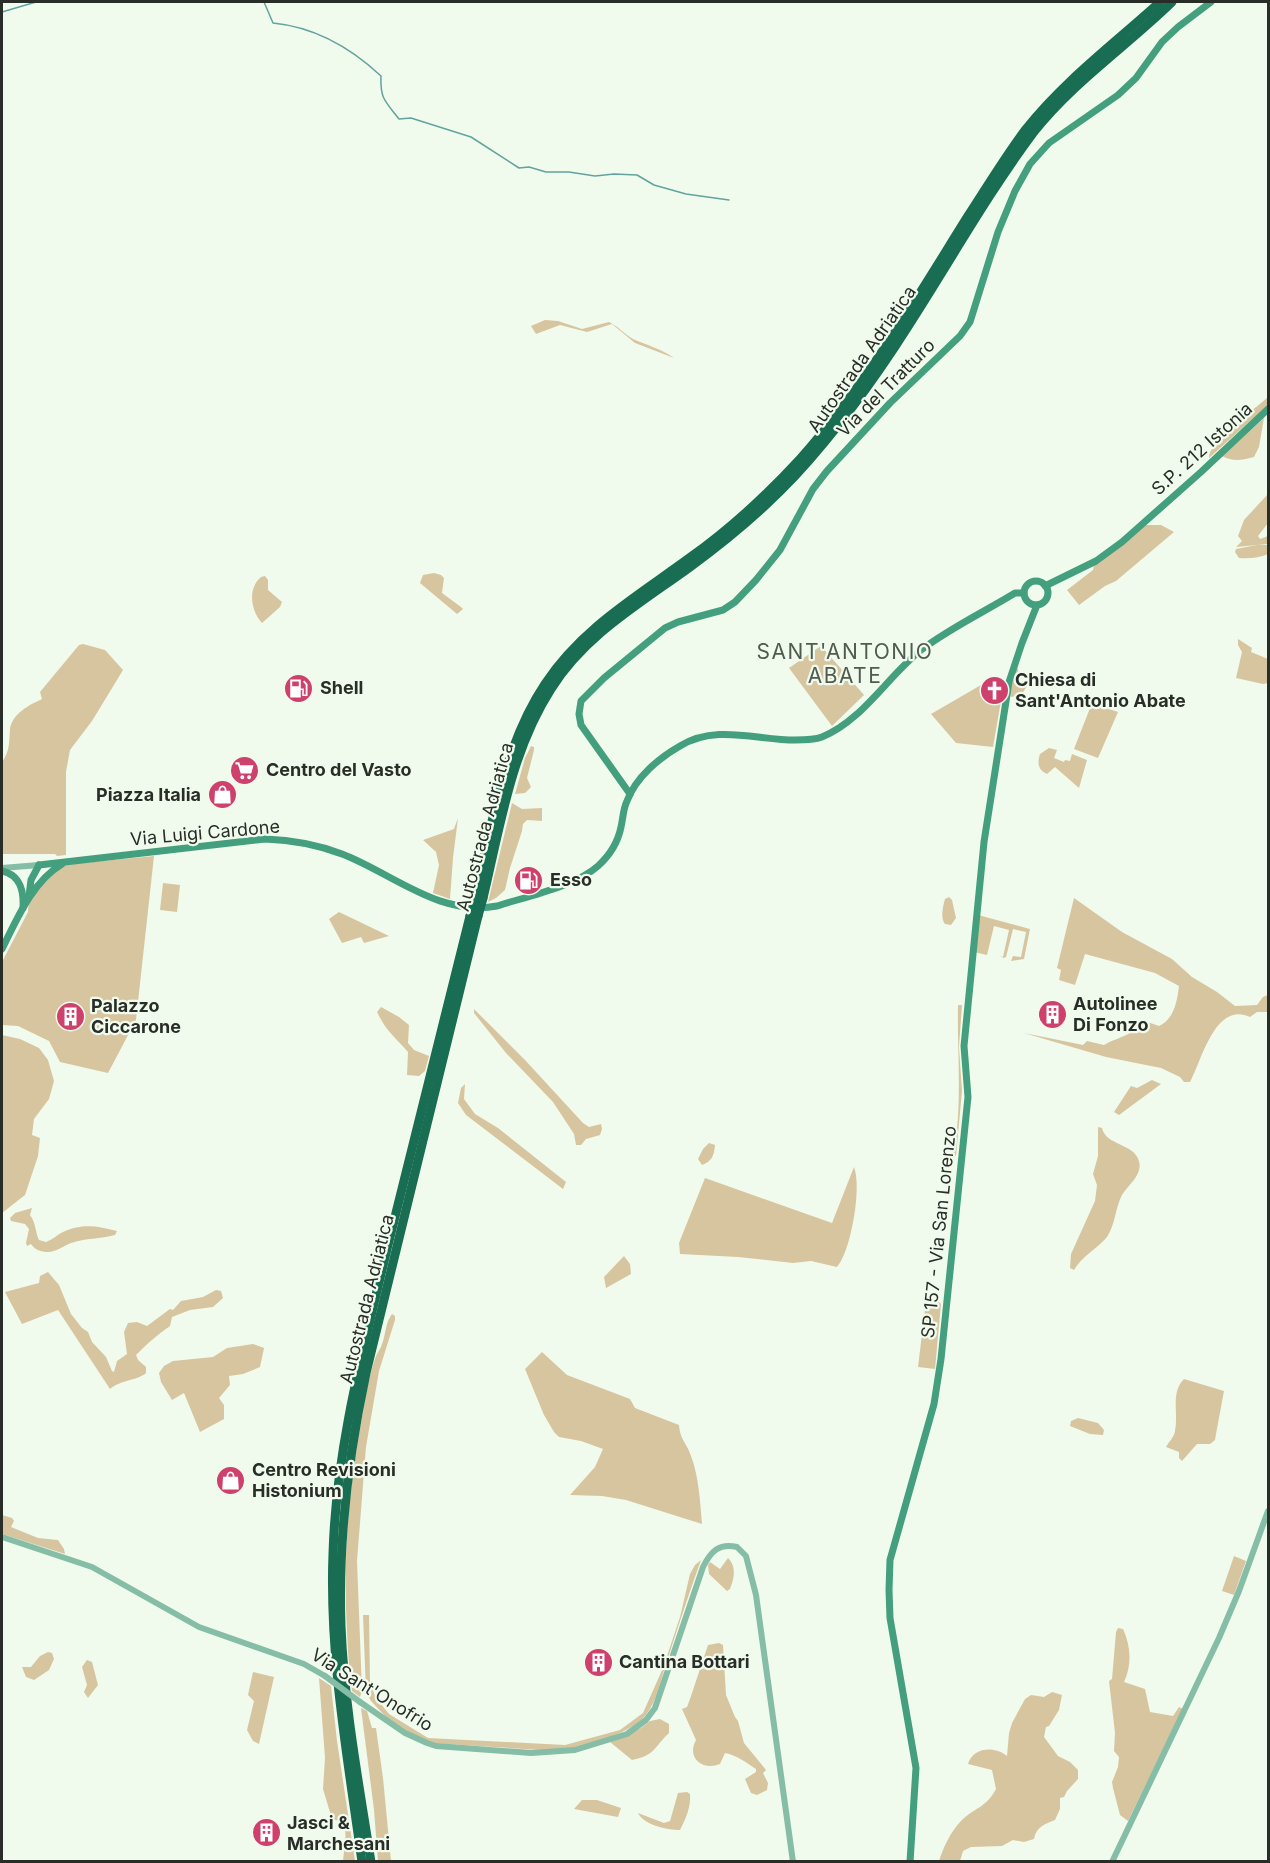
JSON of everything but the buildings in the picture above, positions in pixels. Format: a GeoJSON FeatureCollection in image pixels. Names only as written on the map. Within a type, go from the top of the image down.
{"type":"FeatureCollection","features":[{"type":"Feature","properties":{"kind":"highway","name":"Autostrada Adriatica"},"geometry":{"type":"LineString","coordinates":[[362,1862],[333,1636],[333,1552],[338,1480],[354,1386],[503,797],[531,726],[556,682],[590,642],[633,602],[728,528],[773,487],[806,452],[866,376],[1002,163],[1038,115],[1071,81],[1160,2]]}},
{"type":"Feature","properties":{"kind":"highway","name":"Autostrada Adriatica"},"geometry":{"type":"LineString","coordinates":[[633,602],[729,537],[795,475],[826,441],[906,331],[1008,168],[1048,116],[1076,87],[1172,2]]}},
{"type":"Feature","properties":{"kind":"highway","name":"Autostrada Adriatica"},"geometry":{"type":"LineString","coordinates":[[371,1862],[342,1645],[341,1554],[345,1491],[355,1423],[366,1373],[474,916]]}},
{"type":"Feature","properties":{"kind":"main road","name":"Via del Tratturo"},"geometry":{"type":"LineString","coordinates":[[630,794],[581,725],[579,718],[581,701],[603,678],[665,628],[678,622],[723,610],[735,602],[756,580],[780,550],[813,489],[826,471],[890,403],[960,336],[970,322],[1002,223],[1015,191],[1030,165],[1049,143],[1118,95],[1136,78],[1162,42],[1211,2]]}},
{"type":"Feature","properties":{"kind":"main road","name":"S.P. 212 Istonia"},"geometry":{"type":"LineString","coordinates":[[1156,511],[1269,409]]}},
{"type":"Feature","properties":{"kind":"main road","name":"Via Luigi Cardone"},"geometry":{"type":"LineString","coordinates":[[39,865],[265,839],[287,839],[305,842],[344,855],[397,882],[446,903],[487,908],[574,880],[598,866],[615,845],[630,794],[641,778],[661,758],[681,745],[701,736],[713,734],[747,735],[783,740],[820,738],[845,724],[921,651],[1015,593],[1024,593],[1026,586],[1033,582],[1040,582],[1045,586],[1096,561],[1122,542],[1156,511]]}},
{"type":"Feature","properties":{"kind":"main road"},"geometry":{"type":"LineString","coordinates":[[1024,593],[1027,601],[1037,605],[1047,598],[1048,592],[1045,586]]}},
{"type":"Feature","properties":{"kind":"main road","name":"SP 157 - Via San Lorenzo"},"geometry":{"type":"LineString","coordinates":[[910,1862],[916,1768],[890,1618],[888,1590],[890,1560],[934,1404],[941,1359],[968,1097],[964,1046],[984,842],[1009,682],[1037,605]]}},
{"type":"Feature","properties":{"kind":"main road"},"geometry":{"type":"LineString","coordinates":[[2,949],[29,899],[54,869],[64,862]]}},
{"type":"Feature","properties":{"kind":"main road"},"geometry":{"type":"LineString","coordinates":[[39,865],[41,870],[39,885]]}},
{"type":"Feature","properties":{"kind":"main road"},"geometry":{"type":"LineString","coordinates":[[29,899],[31,880],[39,865]]}},
{"type":"Feature","properties":{"kind":"main road"},"geometry":{"type":"LineString","coordinates":[[2,870],[15,876],[19,882],[24,894],[23,908]]}},
{"type":"Feature","properties":{"kind":"street","name":"Via Luigi Cardone"},"geometry":{"type":"LineString","coordinates":[[2,870],[39,865]]}},
{"type":"Feature","properties":{"kind":"street"},"geometry":{"type":"LineString","coordinates":[[1112,1862],[1219,1638],[1269,1511]]}},
{"type":"Feature","properties":{"kind":"street","name":"Via Sant'Onofrio"},"geometry":{"type":"LineString","coordinates":[[2,1537],[92,1567],[198,1627],[304,1664],[325,1676],[405,1733],[436,1746],[553,1753],[575,1750],[627,1734],[646,1720],[655,1708],[709,1555],[717,1547],[737,1547],[746,1556],[756,1595],[793,1862]]}},
{"type":"Feature","properties":{"kind":"shaded area"},"geometry":{"type":"Polygon","coordinates":[[[545,320],[558,321],[582,329],[609,322],[612,324],[587,332],[560,325],[536,334],[531,326],[545,320]]]}},
{"type":"Feature","properties":{"kind":"shaded area"},"geometry":{"type":"Polygon","coordinates":[[[612,324],[633,339],[674,358],[635,343],[612,324]]]}},
{"type":"Feature","properties":{"kind":"shaded area"},"geometry":{"type":"Polygon","coordinates":[[[1268,397],[1268,405],[1209,458],[1216,443],[1268,397]]]}},
{"type":"Feature","properties":{"kind":"shaded area"},"geometry":{"type":"Polygon","coordinates":[[[1264,418],[1259,447],[1254,457],[1238,460],[1222,456],[1264,418]]]}},
{"type":"Feature","properties":{"kind":"shaded area"},"geometry":{"type":"Polygon","coordinates":[[[1268,494],[1268,523],[1258,536],[1260,539],[1268,536],[1268,544],[1236,547],[1242,541],[1238,536],[1244,520],[1268,494]]]}},
{"type":"Feature","properties":{"kind":"shaded area"},"geometry":{"type":"Polygon","coordinates":[[[1146,525],[1161,525],[1174,532],[1116,581],[1079,605],[1067,590],[1093,570],[1094,565],[1146,525]]]}},
{"type":"Feature","properties":{"kind":"shaded area"},"geometry":{"type":"Polygon","coordinates":[[[1268,545],[1268,554],[1239,558],[1235,552],[1236,549],[1268,545]]]}},
{"type":"Feature","properties":{"kind":"shaded area"},"geometry":{"type":"Polygon","coordinates":[[[434,573],[444,578],[442,593],[463,609],[457,614],[420,583],[423,575],[434,573]]]}},
{"type":"Feature","properties":{"kind":"shaded area"},"geometry":{"type":"Polygon","coordinates":[[[265,576],[268,580],[268,590],[282,602],[280,607],[262,623],[255,612],[252,594],[257,582],[265,576]]]}},
{"type":"Feature","properties":{"kind":"shaded area"},"geometry":{"type":"Polygon","coordinates":[[[1238,639],[1252,648],[1251,652],[1268,659],[1268,683],[1236,678],[1242,652],[1238,639]]]}},
{"type":"Feature","properties":{"kind":"shaded area"},"geometry":{"type":"Polygon","coordinates":[[[79,645],[105,650],[123,670],[92,721],[70,750],[66,772],[66,855],[2,854],[2,762],[8,750],[11,724],[22,711],[42,699],[40,692],[79,645]]]}},
{"type":"Feature","properties":{"kind":"shaded area"},"geometry":{"type":"Polygon","coordinates":[[[821,646],[864,695],[832,726],[789,668],[821,646]]]}},
{"type":"Feature","properties":{"kind":"shaded area"},"geometry":{"type":"Polygon","coordinates":[[[1017,667],[1019,673],[1016,685],[1034,676],[1021,695],[1011,697],[1009,692],[1017,667]]]}},
{"type":"Feature","properties":{"kind":"shaded area"},"geometry":{"type":"Polygon","coordinates":[[[981,685],[993,701],[1001,701],[993,747],[956,743],[931,714],[981,685]]]}},
{"type":"Feature","properties":{"kind":"shaded area"},"geometry":{"type":"Polygon","coordinates":[[[1092,703],[1118,712],[1098,758],[1074,749],[1092,703]]]}},
{"type":"Feature","properties":{"kind":"shaded area"},"geometry":{"type":"Polygon","coordinates":[[[531,746],[534,750],[527,778],[531,787],[525,793],[515,794],[525,758],[531,746]]]}},
{"type":"Feature","properties":{"kind":"shaded area"},"geometry":{"type":"Polygon","coordinates":[[[1049,748],[1057,750],[1054,758],[1064,762],[1065,760],[1070,761],[1072,754],[1087,760],[1079,788],[1055,767],[1047,774],[1040,768],[1040,754],[1049,748]]]}},
{"type":"Feature","properties":{"kind":"shaded area"},"geometry":{"type":"Polygon","coordinates":[[[512,803],[522,809],[542,808],[542,821],[527,820],[523,824],[505,890],[488,902],[512,803]]]}},
{"type":"Feature","properties":{"kind":"shaded area"},"geometry":{"type":"Polygon","coordinates":[[[458,818],[450,899],[433,893],[439,865],[436,852],[423,840],[454,829],[458,818]]]}},
{"type":"Feature","properties":{"kind":"shaded area"},"geometry":{"type":"Polygon","coordinates":[[[154,856],[136,1020],[108,1073],[60,1062],[49,1041],[18,1026],[2,1025],[2,962],[28,912],[29,899],[61,865],[154,856]]]}},
{"type":"Feature","properties":{"kind":"shaded area"},"geometry":{"type":"Polygon","coordinates":[[[163,883],[180,885],[177,912],[160,910],[163,883]]]}},
{"type":"Feature","properties":{"kind":"shaded area"},"geometry":{"type":"Polygon","coordinates":[[[949,897],[952,900],[956,918],[951,925],[945,924],[942,915],[945,899],[949,897]]]}},
{"type":"Feature","properties":{"kind":"shaded area"},"geometry":{"type":"Polygon","coordinates":[[[1074,898],[1122,932],[1172,959],[1192,977],[1235,1006],[1257,1005],[1263,997],[1268,995],[1268,1012],[1257,1012],[1250,1017],[1238,1014],[1228,1017],[1219,1025],[1211,1035],[1190,1082],[1184,1082],[1180,1077],[1161,1068],[1106,1057],[1024,1033],[1083,1045],[1087,1041],[1104,1045],[1130,1033],[1142,1020],[1159,1026],[1168,1019],[1174,1009],[1179,986],[1155,973],[1085,954],[1075,985],[1059,980],[1061,970],[1057,968],[1074,898]]]}},
{"type":"Feature","properties":{"kind":"shaded area"},"geometry":{"type":"Polygon","coordinates":[[[339,912],[389,936],[364,943],[361,937],[342,943],[329,919],[339,912]]]}},
{"type":"Feature","properties":{"kind":"shaded area"},"geometry":{"type":"Polygon","coordinates":[[[978,915],[1030,929],[1024,959],[1011,961],[1013,956],[1021,957],[1026,932],[1013,929],[1004,958],[999,956],[1003,957],[1009,930],[994,926],[987,955],[974,952],[978,915]]]}},
{"type":"Feature","properties":{"kind":"shaded area"},"geometry":{"type":"Polygon","coordinates":[[[958,1005],[962,1005],[959,1047],[962,1091],[956,1156],[953,1156],[959,1099],[958,1005]]]}},
{"type":"Feature","properties":{"kind":"shaded area"},"geometry":{"type":"Polygon","coordinates":[[[381,1007],[409,1025],[408,1043],[414,1050],[429,1056],[425,1071],[419,1076],[407,1075],[408,1052],[380,1019],[377,1012],[381,1007]]]}},
{"type":"Feature","properties":{"kind":"shaded area"},"geometry":{"type":"Polygon","coordinates":[[[474,1009],[583,1123],[589,1127],[601,1124],[600,1135],[586,1139],[581,1145],[576,1145],[574,1134],[553,1102],[506,1053],[474,1013],[474,1009]]]}},
{"type":"Feature","properties":{"kind":"shaded area"},"geometry":{"type":"Polygon","coordinates":[[[2,1035],[20,1039],[39,1048],[48,1060],[54,1081],[49,1099],[34,1119],[32,1135],[40,1138],[38,1156],[25,1195],[2,1213],[2,1035]]]}},
{"type":"Feature","properties":{"kind":"shaded area"},"geometry":{"type":"Polygon","coordinates":[[[1152,1080],[1161,1084],[1119,1115],[1114,1112],[1131,1086],[1137,1088],[1152,1080]]]}},
{"type":"Feature","properties":{"kind":"shaded area"},"geometry":{"type":"Polygon","coordinates":[[[465,1084],[464,1099],[475,1114],[498,1128],[566,1182],[563,1189],[466,1115],[458,1103],[461,1088],[465,1084]]]}},
{"type":"Feature","properties":{"kind":"shaded area"},"geometry":{"type":"Polygon","coordinates":[[[1098,1127],[1102,1128],[1109,1138],[1132,1151],[1140,1166],[1137,1176],[1121,1197],[1107,1237],[1074,1270],[1070,1268],[1071,1254],[1095,1201],[1097,1185],[1093,1174],[1098,1156],[1098,1127]]]}},
{"type":"Feature","properties":{"kind":"shaded area"},"geometry":{"type":"Polygon","coordinates":[[[709,1143],[715,1145],[713,1155],[708,1162],[702,1165],[698,1159],[709,1143]]]}},
{"type":"Feature","properties":{"kind":"shaded area"},"geometry":{"type":"Polygon","coordinates":[[[854,1167],[857,1189],[854,1218],[847,1247],[837,1267],[811,1261],[793,1263],[680,1254],[679,1243],[705,1178],[832,1223],[854,1167]]]}},
{"type":"Feature","properties":{"kind":"shaded area"},"geometry":{"type":"Polygon","coordinates":[[[32,1208],[30,1215],[39,1240],[46,1242],[77,1227],[97,1227],[117,1231],[115,1235],[76,1241],[51,1252],[41,1251],[31,1244],[27,1246],[29,1229],[25,1224],[11,1221],[10,1218],[15,1213],[32,1208]]]}},
{"type":"Feature","properties":{"kind":"shaded area"},"geometry":{"type":"Polygon","coordinates":[[[624,1256],[630,1264],[631,1274],[606,1288],[604,1277],[624,1256]]]}},
{"type":"Feature","properties":{"kind":"shaded area"},"geometry":{"type":"Polygon","coordinates":[[[48,1272],[59,1285],[71,1314],[88,1332],[92,1342],[106,1357],[114,1372],[117,1361],[127,1354],[124,1332],[128,1323],[137,1322],[147,1326],[170,1309],[173,1310],[181,1301],[203,1297],[216,1290],[221,1291],[223,1298],[213,1307],[190,1310],[172,1317],[170,1326],[136,1355],[146,1367],[146,1373],[119,1383],[110,1389],[58,1310],[22,1324],[5,1292],[39,1283],[40,1276],[48,1272]]]}},
{"type":"Feature","properties":{"kind":"shaded area"},"geometry":{"type":"Polygon","coordinates":[[[926,1301],[941,1304],[935,1369],[918,1367],[926,1301]]]}},
{"type":"Feature","properties":{"kind":"shaded area"},"geometry":{"type":"Polygon","coordinates":[[[392,1314],[395,1320],[379,1371],[366,1447],[357,1561],[362,1691],[360,1697],[352,1691],[347,1639],[346,1553],[350,1501],[369,1381],[392,1314]]]}},
{"type":"Feature","properties":{"kind":"shaded area"},"geometry":{"type":"Polygon","coordinates":[[[253,1344],[264,1348],[260,1367],[243,1374],[229,1376],[230,1385],[219,1398],[224,1405],[224,1419],[200,1432],[184,1393],[172,1400],[161,1382],[159,1373],[164,1366],[173,1361],[213,1357],[227,1348],[253,1344]]]}},
{"type":"Feature","properties":{"kind":"shaded area"},"geometry":{"type":"Polygon","coordinates":[[[542,1352],[567,1375],[630,1399],[635,1408],[679,1425],[696,1472],[702,1524],[626,1500],[602,1496],[570,1495],[595,1467],[603,1449],[581,1441],[559,1437],[554,1432],[544,1415],[525,1369],[542,1352]]]}},
{"type":"Feature","properties":{"kind":"shaded area"},"geometry":{"type":"Polygon","coordinates":[[[1184,1379],[1224,1391],[1215,1440],[1210,1444],[1197,1444],[1182,1461],[1179,1458],[1179,1452],[1166,1447],[1173,1438],[1176,1424],[1177,1390],[1184,1379]]]}},
{"type":"Feature","properties":{"kind":"shaded area"},"geometry":{"type":"Polygon","coordinates":[[[1078,1418],[1098,1423],[1104,1430],[1103,1435],[1090,1434],[1070,1426],[1071,1421],[1078,1418]]]}},
{"type":"Feature","properties":{"kind":"shaded area"},"geometry":{"type":"Polygon","coordinates":[[[2,1515],[12,1518],[14,1521],[11,1527],[38,1538],[58,1540],[65,1554],[2,1534],[2,1515]]]}},
{"type":"Feature","properties":{"kind":"shaded area"},"geometry":{"type":"Polygon","coordinates":[[[1234,1556],[1246,1561],[1234,1595],[1222,1591],[1234,1556]]]}},
{"type":"Feature","properties":{"kind":"shaded area"},"geometry":{"type":"Polygon","coordinates":[[[728,1558],[733,1565],[734,1573],[730,1589],[727,1591],[709,1574],[708,1565],[710,1562],[720,1569],[728,1558]]]}},
{"type":"Feature","properties":{"kind":"shaded area"},"geometry":{"type":"Polygon","coordinates":[[[701,1560],[653,1704],[637,1723],[616,1735],[556,1751],[431,1743],[410,1733],[385,1716],[366,1692],[363,1615],[369,1615],[370,1683],[376,1698],[389,1714],[428,1738],[565,1745],[620,1730],[643,1713],[663,1668],[680,1617],[690,1574],[701,1560]]]}},
{"type":"Feature","properties":{"kind":"shaded area"},"geometry":{"type":"Polygon","coordinates":[[[1118,1628],[1123,1629],[1129,1649],[1128,1669],[1124,1682],[1145,1689],[1150,1712],[1173,1716],[1179,1707],[1183,1709],[1128,1821],[1120,1815],[1112,1782],[1119,1757],[1114,1751],[1115,1733],[1109,1681],[1112,1679],[1118,1628]]]}},
{"type":"Feature","properties":{"kind":"shaded area"},"geometry":{"type":"Polygon","coordinates":[[[719,1643],[723,1645],[726,1695],[738,1721],[744,1743],[766,1770],[763,1773],[768,1783],[767,1790],[757,1795],[751,1793],[745,1779],[756,1772],[756,1769],[741,1759],[725,1753],[720,1764],[714,1766],[698,1761],[693,1752],[696,1740],[682,1709],[687,1707],[708,1645],[719,1643]]]}},
{"type":"Feature","properties":{"kind":"shaded area"},"geometry":{"type":"Polygon","coordinates":[[[48,1652],[52,1653],[54,1659],[49,1670],[34,1680],[26,1677],[22,1667],[31,1667],[40,1656],[48,1652]]]}},
{"type":"Feature","properties":{"kind":"shaded area"},"geometry":{"type":"Polygon","coordinates":[[[87,1660],[92,1662],[98,1685],[88,1698],[84,1692],[87,1685],[82,1667],[87,1660]]]}},
{"type":"Feature","properties":{"kind":"shaded area"},"geometry":{"type":"Polygon","coordinates":[[[253,1672],[274,1677],[259,1744],[253,1741],[247,1730],[254,1701],[248,1695],[253,1672]]]}},
{"type":"Feature","properties":{"kind":"shaded area"},"geometry":{"type":"Polygon","coordinates":[[[319,1678],[331,1686],[355,1861],[343,1861],[345,1831],[343,1822],[332,1819],[323,1789],[325,1758],[319,1678]]]}},
{"type":"Feature","properties":{"kind":"shaded area"},"geometry":{"type":"Polygon","coordinates":[[[1052,1692],[1062,1695],[1059,1710],[1046,1727],[1044,1737],[1058,1756],[1070,1762],[1078,1770],[1078,1779],[1064,1797],[1060,1798],[1060,1809],[1055,1820],[1039,1829],[1034,1839],[1024,1842],[1013,1840],[1002,1846],[971,1847],[963,1851],[960,1861],[939,1861],[957,1825],[984,1804],[996,1789],[992,1770],[968,1764],[971,1758],[979,1751],[985,1750],[997,1751],[1007,1756],[1012,1723],[1025,1699],[1031,1695],[1044,1697],[1052,1692]]]}},
{"type":"Feature","properties":{"kind":"shaded area"},"geometry":{"type":"Polygon","coordinates":[[[361,1708],[367,1711],[372,1728],[376,1728],[391,1861],[378,1861],[361,1708]]]}},
{"type":"Feature","properties":{"kind":"shaded area"},"geometry":{"type":"Polygon","coordinates":[[[660,1719],[669,1724],[669,1733],[646,1756],[632,1760],[610,1742],[641,1728],[650,1721],[660,1719]]]}},
{"type":"Feature","properties":{"kind":"shaded area"},"geometry":{"type":"Polygon","coordinates":[[[678,1793],[690,1794],[690,1803],[680,1830],[650,1824],[638,1813],[664,1823],[670,1821],[678,1793]]]}},
{"type":"Feature","properties":{"kind":"shaded area"},"geometry":{"type":"Polygon","coordinates":[[[582,1800],[597,1800],[621,1808],[618,1817],[574,1809],[582,1800]]]}},
{"type":"Feature","properties":{"kind":"waterway"},"geometry":{"type":"LineString","coordinates":[[2,12],[36,2]]}},
{"type":"Feature","properties":{"kind":"waterway"},"geometry":{"type":"LineString","coordinates":[[264,2],[273,23],[303,29],[331,40],[357,56],[381,76],[381,90],[384,99],[399,119],[411,118],[471,137],[519,168],[529,167],[546,172],[569,172],[595,176],[637,175],[654,185],[686,194],[729,200]]}},
{"type":"Feature","properties":{"kind":"place","name":"Shell"},"geometry":{"type":"Point","coordinates":[299,688]}},
{"type":"Feature","properties":{"kind":"place","name":"Chiesa di Sant'Antonio Abate"},"geometry":{"type":"Point","coordinates":[994,690]}},
{"type":"Feature","properties":{"kind":"place","name":"Centro del Vasto"},"geometry":{"type":"Point","coordinates":[245,770]}},
{"type":"Feature","properties":{"kind":"place","name":"Piazza Italia"},"geometry":{"type":"Point","coordinates":[222,795]}},
{"type":"Feature","properties":{"kind":"place","name":"Esso"},"geometry":{"type":"Point","coordinates":[529,880]}},
{"type":"Feature","properties":{"kind":"place","name":"Autolinee Di Fonzo"},"geometry":{"type":"Point","coordinates":[1052,1014]}},
{"type":"Feature","properties":{"kind":"place","name":"Palazzo Ciccarone"},"geometry":{"type":"Point","coordinates":[70,1016]}},
{"type":"Feature","properties":{"kind":"place","name":"Centro Revisioni Histonium"},"geometry":{"type":"Point","coordinates":[231,1480]}},
{"type":"Feature","properties":{"kind":"place","name":"Cantina Bottari"},"geometry":{"type":"Point","coordinates":[598,1662]}},
{"type":"Feature","properties":{"kind":"place","name":"Jasci & Marchesani"},"geometry":{"type":"Point","coordinates":[266,1833]}},
{"type":"Feature","properties":{"kind":"district","name":"SANT'ANTONIO ABATE"},"geometry":{"type":"Point","coordinates":[845,664]}}]}
